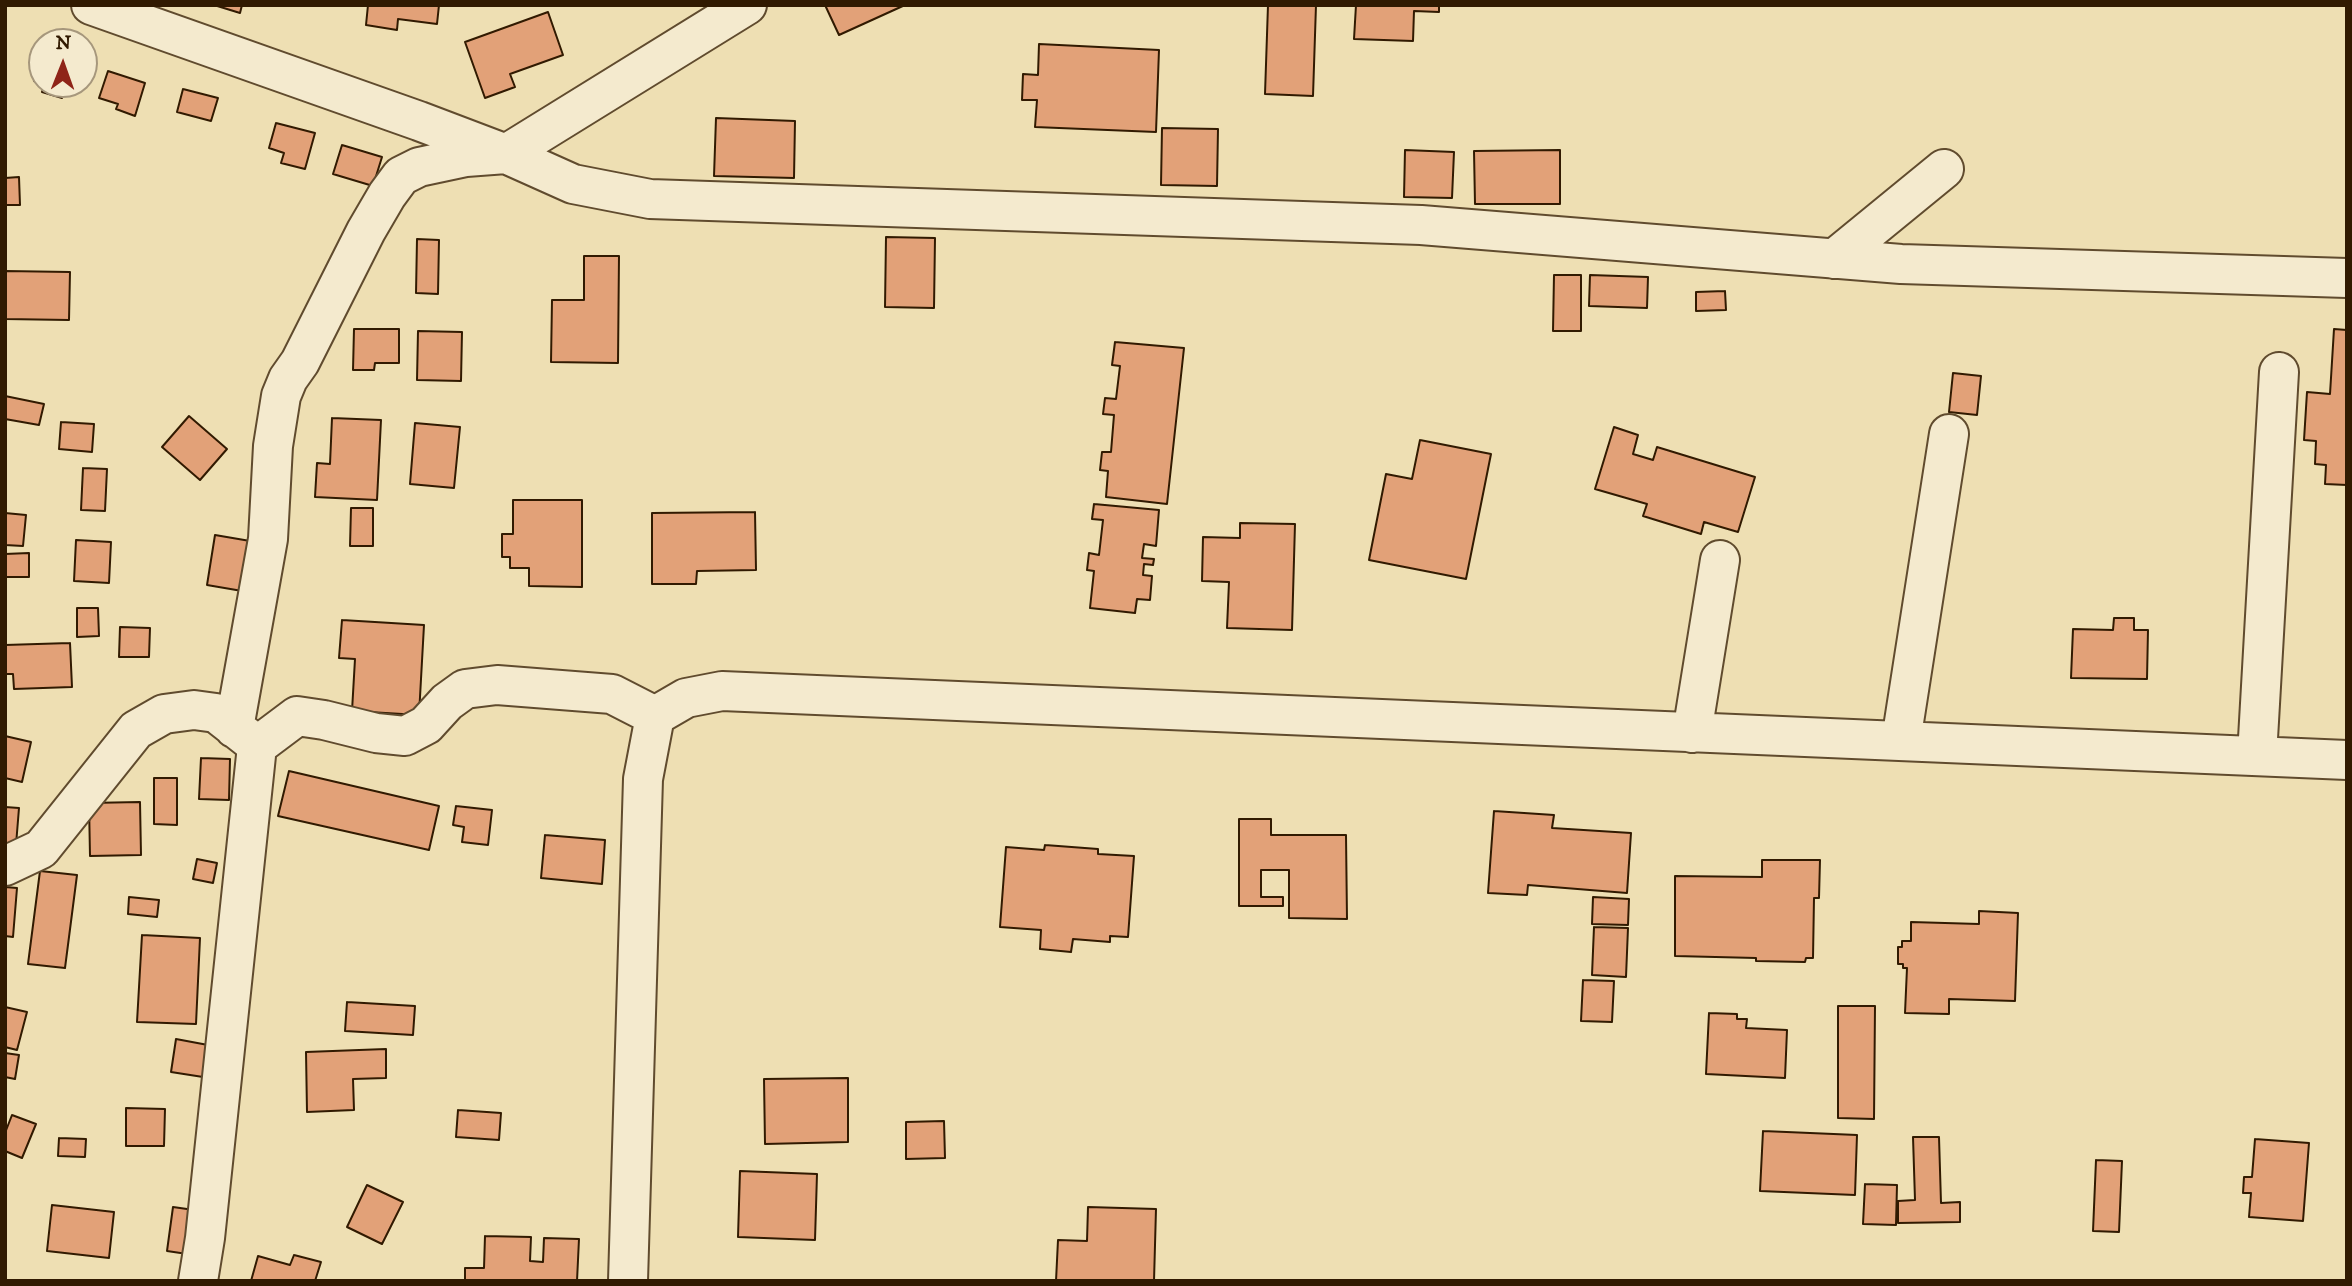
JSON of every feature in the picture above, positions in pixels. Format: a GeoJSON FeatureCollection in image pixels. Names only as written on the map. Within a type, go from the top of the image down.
{"type":"FeatureCollection","features":[{"type":"Feature","properties":{"kind":"street"},"geometry":{"type":"LineString","coordinates":[[91,5],[419,121],[506,154],[573,184],[650,199],[1421,225],[1901,264],[2347,278]]}},
{"type":"Feature","properties":{"kind":"street"},"geometry":{"type":"LineString","coordinates":[[198,1281],[211,1183],[245,737],[268,540],[273,446],[281,396],[288,379],[300,362],[366,231],[401,176],[419,167],[466,157],[506,154],[747,5]]}},
{"type":"Feature","properties":{"kind":"street"},"geometry":{"type":"LineString","coordinates":[[1834,259],[1944,169]]}},
{"type":"Feature","properties":{"kind":"street"},"geometry":{"type":"LineString","coordinates":[[2258,756],[2279,372]]}},
{"type":"Feature","properties":{"kind":"street"},"geometry":{"type":"LineString","coordinates":[[1901,741],[1949,434]]}},
{"type":"Feature","properties":{"kind":"street"},"geometry":{"type":"LineString","coordinates":[[1692,733],[1720,560]]}},
{"type":"Feature","properties":{"kind":"street"},"geometry":{"type":"LineString","coordinates":[[245,737],[297,716],[376,733],[405,736],[426,725],[447,702],[464,689],[497,685],[612,694],[655,716]]}},
{"type":"Feature","properties":{"kind":"street"},"geometry":{"type":"LineString","coordinates":[[628,1281],[643,779],[655,716],[686,698],[722,691],[2347,760]]}},
{"type":"Feature","properties":{"kind":"street"},"geometry":{"type":"LineString","coordinates":[[5,866],[41,849],[136,730],[164,715],[194,710],[216,713],[245,737]]}},
{"type":"Feature","properties":{"kind":"building"},"geometry":{"type":"Polygon","coordinates":[[[214,5],[242,5],[240,13],[214,5]]]}},
{"type":"Feature","properties":{"kind":"building"},"geometry":{"type":"Polygon","coordinates":[[[368,5],[439,5],[437,24],[398,19],[397,30],[366,25],[368,5]]]}},
{"type":"Feature","properties":{"kind":"building"},"geometry":{"type":"Polygon","coordinates":[[[825,5],[905,5],[839,35],[825,5]]]}},
{"type":"Feature","properties":{"kind":"building"},"geometry":{"type":"Polygon","coordinates":[[[1268,5],[1316,5],[1313,96],[1265,94],[1268,5]]]}},
{"type":"Feature","properties":{"kind":"building"},"geometry":{"type":"Polygon","coordinates":[[[1356,5],[1439,5],[1439,12],[1414,11],[1413,41],[1354,39],[1356,5]]]}},
{"type":"Feature","properties":{"kind":"building"},"geometry":{"type":"Polygon","coordinates":[[[548,12],[563,55],[510,74],[515,87],[485,98],[465,42],[548,12]]]}},
{"type":"Feature","properties":{"kind":"building"},"geometry":{"type":"Polygon","coordinates":[[[1039,44],[1159,50],[1156,132],[1035,127],[1037,100],[1022,100],[1023,74],[1038,75],[1039,44]]]}},
{"type":"Feature","properties":{"kind":"building"},"geometry":{"type":"Polygon","coordinates":[[[108,71],[145,83],[135,116],[116,109],[118,104],[99,98],[108,71]]]}},
{"type":"Feature","properties":{"kind":"building"},"geometry":{"type":"Polygon","coordinates":[[[183,89],[218,98],[211,121],[177,112],[183,89]]]}},
{"type":"Feature","properties":{"kind":"building"},"geometry":{"type":"Polygon","coordinates":[[[716,118],[795,121],[794,178],[714,176],[716,118]]]}},
{"type":"Feature","properties":{"kind":"building"},"geometry":{"type":"Polygon","coordinates":[[[276,123],[315,133],[305,169],[281,163],[284,153],[269,148],[276,123]]]}},
{"type":"Feature","properties":{"kind":"building"},"geometry":{"type":"Polygon","coordinates":[[[1162,128],[1218,129],[1217,186],[1161,185],[1162,128]]]}},
{"type":"Feature","properties":{"kind":"building"},"geometry":{"type":"Polygon","coordinates":[[[342,145],[382,157],[373,186],[333,174],[342,145]]]}},
{"type":"Feature","properties":{"kind":"building"},"geometry":{"type":"Polygon","coordinates":[[[1405,150],[1454,152],[1452,198],[1404,197],[1405,150]]]}},
{"type":"Feature","properties":{"kind":"building"},"geometry":{"type":"Polygon","coordinates":[[[1560,150],[1560,204],[1475,204],[1474,151],[1560,150]]]}},
{"type":"Feature","properties":{"kind":"building"},"geometry":{"type":"Polygon","coordinates":[[[19,177],[20,205],[5,205],[5,178],[19,177]]]}},
{"type":"Feature","properties":{"kind":"building"},"geometry":{"type":"Polygon","coordinates":[[[886,237],[935,238],[934,308],[885,307],[886,237]]]}},
{"type":"Feature","properties":{"kind":"building"},"geometry":{"type":"Polygon","coordinates":[[[417,239],[439,240],[438,294],[416,293],[417,239]]]}},
{"type":"Feature","properties":{"kind":"building"},"geometry":{"type":"Polygon","coordinates":[[[584,256],[619,256],[618,363],[551,362],[552,300],[584,300],[584,256]]]}},
{"type":"Feature","properties":{"kind":"building"},"geometry":{"type":"Polygon","coordinates":[[[5,271],[70,272],[69,320],[5,319],[5,271]]]}},
{"type":"Feature","properties":{"kind":"building"},"geometry":{"type":"Polygon","coordinates":[[[1554,275],[1581,275],[1581,331],[1553,331],[1554,275]]]}},
{"type":"Feature","properties":{"kind":"building"},"geometry":{"type":"Polygon","coordinates":[[[1590,275],[1648,277],[1647,308],[1589,306],[1590,275]]]}},
{"type":"Feature","properties":{"kind":"building"},"geometry":{"type":"Polygon","coordinates":[[[1725,291],[1726,310],[1696,311],[1696,292],[1725,291]]]}},
{"type":"Feature","properties":{"kind":"building"},"geometry":{"type":"Polygon","coordinates":[[[354,329],[399,329],[399,363],[375,363],[374,370],[353,370],[354,329]]]}},
{"type":"Feature","properties":{"kind":"building"},"geometry":{"type":"Polygon","coordinates":[[[2334,329],[2347,330],[2347,485],[2325,484],[2326,465],[2315,464],[2316,441],[2304,440],[2307,392],[2330,394],[2334,329]]]}},
{"type":"Feature","properties":{"kind":"building"},"geometry":{"type":"Polygon","coordinates":[[[418,331],[462,332],[461,381],[417,380],[418,331]]]}},
{"type":"Feature","properties":{"kind":"building"},"geometry":{"type":"Polygon","coordinates":[[[1115,342],[1184,348],[1167,504],[1106,497],[1108,471],[1100,470],[1102,452],[1111,452],[1114,415],[1103,414],[1105,398],[1116,399],[1120,366],[1112,365],[1115,342]]]}},
{"type":"Feature","properties":{"kind":"building"},"geometry":{"type":"Polygon","coordinates":[[[1953,373],[1981,376],[1977,415],[1949,412],[1953,373]]]}},
{"type":"Feature","properties":{"kind":"building"},"geometry":{"type":"Polygon","coordinates":[[[5,396],[44,404],[39,425],[5,419],[5,396]]]}},
{"type":"Feature","properties":{"kind":"building"},"geometry":{"type":"Polygon","coordinates":[[[189,416],[227,449],[200,480],[162,447],[189,416]]]}},
{"type":"Feature","properties":{"kind":"building"},"geometry":{"type":"Polygon","coordinates":[[[332,418],[381,420],[377,500],[315,497],[317,463],[330,464],[332,418]]]}},
{"type":"Feature","properties":{"kind":"building"},"geometry":{"type":"Polygon","coordinates":[[[61,422],[94,424],[92,452],[59,449],[61,422]]]}},
{"type":"Feature","properties":{"kind":"building"},"geometry":{"type":"Polygon","coordinates":[[[415,423],[460,427],[454,488],[410,484],[415,423]]]}},
{"type":"Feature","properties":{"kind":"building"},"geometry":{"type":"Polygon","coordinates":[[[1614,427],[1638,435],[1633,454],[1653,460],[1657,447],[1755,477],[1738,532],[1704,522],[1701,534],[1643,516],[1647,504],[1595,489],[1614,427]]]}},
{"type":"Feature","properties":{"kind":"building"},"geometry":{"type":"Polygon","coordinates":[[[1420,440],[1491,454],[1466,579],[1369,560],[1386,474],[1412,479],[1420,440]]]}},
{"type":"Feature","properties":{"kind":"building"},"geometry":{"type":"Polygon","coordinates":[[[83,468],[107,469],[105,511],[81,510],[83,468]]]}},
{"type":"Feature","properties":{"kind":"building"},"geometry":{"type":"Polygon","coordinates":[[[513,500],[582,500],[582,587],[529,586],[529,568],[510,568],[510,557],[502,557],[502,534],[513,534],[513,500]]]}},
{"type":"Feature","properties":{"kind":"building"},"geometry":{"type":"Polygon","coordinates":[[[1094,504],[1159,510],[1156,546],[1144,544],[1142,558],[1154,559],[1153,565],[1144,564],[1143,575],[1152,576],[1150,600],[1137,599],[1135,613],[1090,608],[1094,571],[1087,570],[1089,553],[1099,555],[1103,520],[1092,519],[1094,504]]]}},
{"type":"Feature","properties":{"kind":"building"},"geometry":{"type":"Polygon","coordinates":[[[351,508],[373,508],[373,546],[350,546],[351,508]]]}},
{"type":"Feature","properties":{"kind":"building"},"geometry":{"type":"Polygon","coordinates":[[[755,512],[756,570],[697,571],[696,584],[652,584],[652,513],[755,512]]]}},
{"type":"Feature","properties":{"kind":"building"},"geometry":{"type":"Polygon","coordinates":[[[5,513],[26,515],[23,546],[5,545],[5,513]]]}},
{"type":"Feature","properties":{"kind":"building"},"geometry":{"type":"Polygon","coordinates":[[[1240,523],[1295,524],[1292,630],[1227,628],[1229,582],[1202,581],[1203,537],[1240,538],[1240,523]]]}},
{"type":"Feature","properties":{"kind":"building"},"geometry":{"type":"Polygon","coordinates":[[[215,535],[256,542],[248,592],[207,585],[215,535]]]}},
{"type":"Feature","properties":{"kind":"building"},"geometry":{"type":"Polygon","coordinates":[[[76,540],[111,542],[109,583],[74,581],[76,540]]]}},
{"type":"Feature","properties":{"kind":"building"},"geometry":{"type":"Polygon","coordinates":[[[29,553],[29,577],[5,577],[5,554],[29,553]]]}},
{"type":"Feature","properties":{"kind":"building"},"geometry":{"type":"Polygon","coordinates":[[[77,608],[98,608],[99,636],[77,637],[77,608]]]}},
{"type":"Feature","properties":{"kind":"building"},"geometry":{"type":"Polygon","coordinates":[[[2114,618],[2134,618],[2134,630],[2148,630],[2147,679],[2071,678],[2073,629],[2113,630],[2114,618]]]}},
{"type":"Feature","properties":{"kind":"building"},"geometry":{"type":"Polygon","coordinates":[[[342,620],[424,625],[419,715],[352,711],[355,659],[339,658],[342,620]]]}},
{"type":"Feature","properties":{"kind":"building"},"geometry":{"type":"Polygon","coordinates":[[[120,627],[150,628],[149,657],[119,657],[120,627]]]}},
{"type":"Feature","properties":{"kind":"building"},"geometry":{"type":"Polygon","coordinates":[[[70,643],[72,687],[14,689],[13,674],[5,674],[5,645],[70,643]]]}},
{"type":"Feature","properties":{"kind":"building"},"geometry":{"type":"Polygon","coordinates":[[[5,736],[31,742],[22,782],[5,778],[5,736]]]}},
{"type":"Feature","properties":{"kind":"building"},"geometry":{"type":"Polygon","coordinates":[[[201,758],[230,759],[229,800],[199,799],[201,758]]]}},
{"type":"Feature","properties":{"kind":"building"},"geometry":{"type":"Polygon","coordinates":[[[289,771],[439,806],[429,850],[278,816],[289,771]]]}},
{"type":"Feature","properties":{"kind":"building"},"geometry":{"type":"Polygon","coordinates":[[[154,778],[177,778],[177,825],[154,824],[154,778]]]}},
{"type":"Feature","properties":{"kind":"building"},"geometry":{"type":"Polygon","coordinates":[[[140,802],[141,855],[90,856],[89,803],[140,802]]]}},
{"type":"Feature","properties":{"kind":"building"},"geometry":{"type":"Polygon","coordinates":[[[456,806],[492,810],[488,845],[462,842],[464,827],[453,825],[456,806]]]}},
{"type":"Feature","properties":{"kind":"building"},"geometry":{"type":"Polygon","coordinates":[[[5,807],[19,808],[16,845],[5,844],[5,807]]]}},
{"type":"Feature","properties":{"kind":"building"},"geometry":{"type":"Polygon","coordinates":[[[1494,811],[1554,815],[1552,828],[1631,833],[1627,893],[1528,885],[1527,895],[1488,893],[1494,811]]]}},
{"type":"Feature","properties":{"kind":"building"},"geometry":{"type":"Polygon","coordinates":[[[1239,819],[1271,819],[1271,835],[1346,835],[1347,919],[1289,918],[1289,870],[1261,870],[1261,897],[1283,897],[1283,906],[1239,906],[1239,819]]]}},
{"type":"Feature","properties":{"kind":"building"},"geometry":{"type":"Polygon","coordinates":[[[545,835],[605,840],[602,884],[541,878],[545,835]]]}},
{"type":"Feature","properties":{"kind":"building"},"geometry":{"type":"Polygon","coordinates":[[[1045,845],[1098,849],[1098,854],[1134,856],[1128,937],[1110,936],[1110,942],[1073,939],[1071,952],[1040,949],[1041,930],[1000,927],[1006,847],[1044,850],[1045,845]]]}},
{"type":"Feature","properties":{"kind":"building"},"geometry":{"type":"Polygon","coordinates":[[[197,859],[217,863],[213,883],[193,879],[197,859]]]}},
{"type":"Feature","properties":{"kind":"building"},"geometry":{"type":"Polygon","coordinates":[[[1762,860],[1820,860],[1819,898],[1814,898],[1813,958],[1806,958],[1805,962],[1675,956],[1675,876],[1762,877],[1762,860]]]}},
{"type":"Feature","properties":{"kind":"building"},"geometry":{"type":"Polygon","coordinates":[[[40,871],[77,875],[65,968],[28,964],[40,871]]]}},
{"type":"Feature","properties":{"kind":"building"},"geometry":{"type":"Polygon","coordinates":[[[5,887],[17,888],[13,937],[5,936],[5,887]]]}},
{"type":"Feature","properties":{"kind":"building"},"geometry":{"type":"Polygon","coordinates":[[[129,897],[159,900],[157,917],[128,914],[129,897]]]}},
{"type":"Feature","properties":{"kind":"building"},"geometry":{"type":"Polygon","coordinates":[[[1593,897],[1629,899],[1628,925],[1592,924],[1593,897]]]}},
{"type":"Feature","properties":{"kind":"building"},"geometry":{"type":"Polygon","coordinates":[[[1979,911],[2018,913],[2015,1001],[1949,999],[1949,1014],[1905,1013],[1907,968],[1898,964],[1898,947],[1902,947],[1902,941],[1911,941],[1911,922],[1979,924],[1979,911]]]}},
{"type":"Feature","properties":{"kind":"building"},"geometry":{"type":"Polygon","coordinates":[[[1594,927],[1628,928],[1626,977],[1592,975],[1594,927]]]}},
{"type":"Feature","properties":{"kind":"building"},"geometry":{"type":"Polygon","coordinates":[[[142,935],[200,938],[196,1024],[137,1022],[142,935]]]}},
{"type":"Feature","properties":{"kind":"building"},"geometry":{"type":"Polygon","coordinates":[[[1583,980],[1614,981],[1612,1022],[1581,1021],[1583,980]]]}},
{"type":"Feature","properties":{"kind":"building"},"geometry":{"type":"Polygon","coordinates":[[[347,1002],[415,1006],[413,1035],[345,1031],[347,1002]]]}},
{"type":"Feature","properties":{"kind":"building"},"geometry":{"type":"Polygon","coordinates":[[[1838,1006],[1875,1006],[1874,1119],[1838,1118],[1838,1006]]]}},
{"type":"Feature","properties":{"kind":"building"},"geometry":{"type":"Polygon","coordinates":[[[5,1007],[27,1012],[17,1050],[5,1047],[5,1007]]]}},
{"type":"Feature","properties":{"kind":"building"},"geometry":{"type":"Polygon","coordinates":[[[1709,1013],[1737,1014],[1737,1019],[1747,1019],[1746,1028],[1787,1030],[1785,1078],[1706,1074],[1709,1013]]]}},
{"type":"Feature","properties":{"kind":"building"},"geometry":{"type":"Polygon","coordinates":[[[176,1039],[208,1045],[203,1077],[171,1072],[176,1039]]]}},
{"type":"Feature","properties":{"kind":"building"},"geometry":{"type":"Polygon","coordinates":[[[386,1049],[386,1078],[353,1079],[354,1110],[307,1112],[306,1052],[386,1049]]]}},
{"type":"Feature","properties":{"kind":"building"},"geometry":{"type":"Polygon","coordinates":[[[5,1053],[19,1055],[15,1079],[5,1077],[5,1053]]]}},
{"type":"Feature","properties":{"kind":"building"},"geometry":{"type":"Polygon","coordinates":[[[848,1078],[848,1142],[765,1144],[764,1079],[848,1078]]]}},
{"type":"Feature","properties":{"kind":"building"},"geometry":{"type":"Polygon","coordinates":[[[126,1108],[165,1109],[164,1146],[126,1146],[126,1108]]]}},
{"type":"Feature","properties":{"kind":"building"},"geometry":{"type":"Polygon","coordinates":[[[458,1110],[501,1113],[499,1140],[456,1137],[458,1110]]]}},
{"type":"Feature","properties":{"kind":"building"},"geometry":{"type":"Polygon","coordinates":[[[12,1115],[36,1124],[22,1158],[5,1151],[5,1133],[12,1115]]]}},
{"type":"Feature","properties":{"kind":"building"},"geometry":{"type":"Polygon","coordinates":[[[944,1121],[945,1158],[906,1159],[906,1122],[944,1121]]]}},
{"type":"Feature","properties":{"kind":"building"},"geometry":{"type":"Polygon","coordinates":[[[1763,1131],[1857,1135],[1855,1195],[1760,1191],[1763,1131]]]}},
{"type":"Feature","properties":{"kind":"building"},"geometry":{"type":"Polygon","coordinates":[[[1913,1137],[1939,1137],[1941,1203],[1960,1202],[1960,1222],[1898,1223],[1898,1201],[1915,1200],[1913,1137]]]}},
{"type":"Feature","properties":{"kind":"building"},"geometry":{"type":"Polygon","coordinates":[[[59,1138],[86,1139],[85,1157],[58,1156],[59,1138]]]}},
{"type":"Feature","properties":{"kind":"building"},"geometry":{"type":"Polygon","coordinates":[[[2255,1139],[2309,1143],[2303,1221],[2249,1217],[2251,1193],[2243,1193],[2244,1177],[2252,1177],[2255,1139]]]}},
{"type":"Feature","properties":{"kind":"building"},"geometry":{"type":"Polygon","coordinates":[[[2096,1160],[2122,1161],[2119,1232],[2093,1231],[2096,1160]]]}},
{"type":"Feature","properties":{"kind":"building"},"geometry":{"type":"Polygon","coordinates":[[[740,1171],[817,1174],[815,1240],[738,1237],[740,1171]]]}},
{"type":"Feature","properties":{"kind":"building"},"geometry":{"type":"Polygon","coordinates":[[[1865,1184],[1897,1185],[1896,1225],[1863,1224],[1865,1184]]]}},
{"type":"Feature","properties":{"kind":"building"},"geometry":{"type":"Polygon","coordinates":[[[367,1185],[403,1202],[382,1244],[347,1227],[367,1185]]]}},
{"type":"Feature","properties":{"kind":"building"},"geometry":{"type":"Polygon","coordinates":[[[52,1205],[114,1212],[109,1258],[47,1251],[52,1205]]]}},
{"type":"Feature","properties":{"kind":"building"},"geometry":{"type":"Polygon","coordinates":[[[173,1207],[201,1211],[194,1255],[167,1251],[173,1207]]]}},
{"type":"Feature","properties":{"kind":"building"},"geometry":{"type":"Polygon","coordinates":[[[1088,1207],[1156,1209],[1154,1281],[1056,1281],[1058,1240],[1087,1241],[1088,1207]]]}},
{"type":"Feature","properties":{"kind":"building"},"geometry":{"type":"Polygon","coordinates":[[[485,1236],[531,1237],[530,1261],[543,1262],[544,1238],[579,1239],[577,1281],[465,1281],[465,1268],[484,1268],[485,1236]]]}},
{"type":"Feature","properties":{"kind":"building"},"geometry":{"type":"Polygon","coordinates":[[[294,1255],[321,1262],[315,1281],[251,1281],[258,1256],[290,1265],[294,1255]]]}}]}
